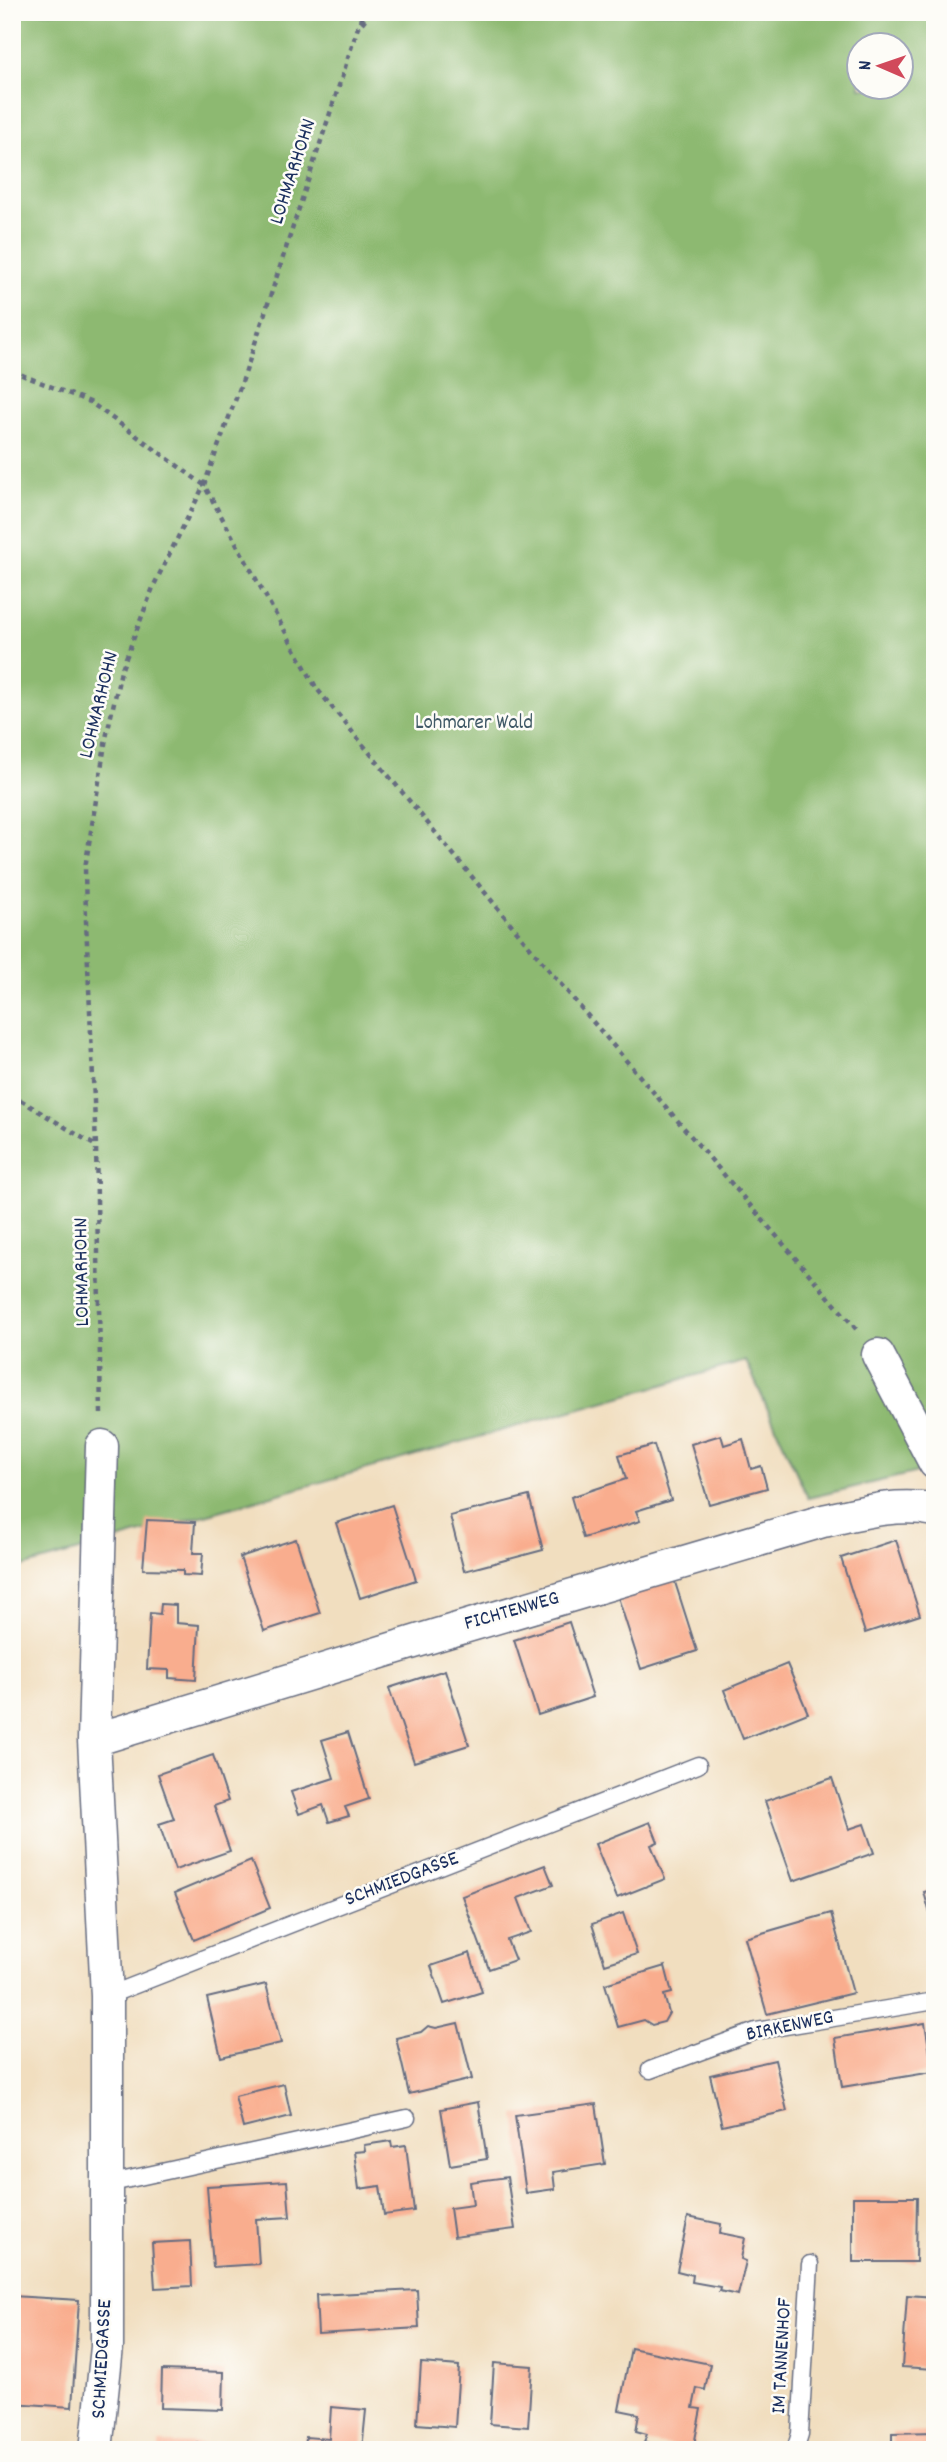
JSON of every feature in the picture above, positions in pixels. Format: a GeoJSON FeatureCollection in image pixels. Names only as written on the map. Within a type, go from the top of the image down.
{"type":"FeatureCollection","features":[{"type":"Feature","properties":{"kind":"street"},"geometry":{"type":"LineString","coordinates":[[878,1355],[935,1464]]}},
{"type":"Feature","properties":{"kind":"street","name":"SCHMIEDGASSE"},"geometry":{"type":"LineString","coordinates":[[96,2450],[107,2347],[107,1996],[94,1740],[102,1446]]}},
{"type":"Feature","properties":{"kind":"street","name":"FICHTENWEG"},"geometry":{"type":"LineString","coordinates":[[94,1740],[437,1634],[823,1521],[876,1509],[919,1507],[935,1510]]}},
{"type":"Feature","properties":{"kind":"lane","name":"SCHMIEDGASSE"},"geometry":{"type":"LineString","coordinates":[[107,1996],[698,1765]]}},
{"type":"Feature","properties":{"kind":"lane","name":"BIRKENWEG"},"geometry":{"type":"LineString","coordinates":[[650,2070],[756,2031],[935,2001]]}},
{"type":"Feature","properties":{"kind":"lane"},"geometry":{"type":"LineString","coordinates":[[107,2184],[407,2118]]}},
{"type":"Feature","properties":{"kind":"lane","name":"IM TANNENHOF"},"geometry":{"type":"LineString","coordinates":[[795,2450],[800,2434],[810,2264]]}},
{"type":"Feature","properties":{"kind":"path","name":"LOHMARHOHN"},"geometry":{"type":"LineString","coordinates":[[102,1446],[96,1146],[85,868],[106,737],[121,671],[154,585],[204,485],[245,374],[363,12]]}},
{"type":"Feature","properties":{"kind":"path"},"geometry":{"type":"LineString","coordinates":[[359,26],[371,12]]}},
{"type":"Feature","properties":{"kind":"path"},"geometry":{"type":"LineString","coordinates":[[12,371],[90,402],[204,485],[317,689],[558,981],[878,1355]]}},
{"type":"Feature","properties":{"kind":"path"},"geometry":{"type":"LineString","coordinates":[[12,1095],[96,1146]]}},
{"type":"Feature","properties":{"kind":"green space","name":"Lohmarer Wald"},"geometry":{"type":"Polygon","coordinates":[[[12,12],[935,12],[935,1468],[808,1498],[746,1361],[12,1570],[12,12]]]}},
{"type":"Feature","properties":{"kind":"building"},"geometry":{"type":"Polygon","coordinates":[[[721,1435],[724,1445],[743,1439],[751,1469],[761,1466],[767,1488],[709,1504],[691,1444],[721,1435]]]}},
{"type":"Feature","properties":{"kind":"building"},"geometry":{"type":"Polygon","coordinates":[[[654,1445],[671,1500],[636,1511],[640,1521],[583,1538],[571,1497],[626,1479],[619,1455],[654,1445]]]}},
{"type":"Feature","properties":{"kind":"building"},"geometry":{"type":"Polygon","coordinates":[[[529,1496],[543,1550],[464,1571],[450,1516],[529,1496]]]}},
{"type":"Feature","properties":{"kind":"building"},"geometry":{"type":"Polygon","coordinates":[[[392,1505],[416,1580],[360,1598],[336,1523],[392,1505]]]}},
{"type":"Feature","properties":{"kind":"building"},"geometry":{"type":"Polygon","coordinates":[[[147,1520],[195,1522],[193,1553],[203,1553],[201,1576],[183,1575],[183,1570],[143,1569],[147,1520]]]}},
{"type":"Feature","properties":{"kind":"building"},"geometry":{"type":"Polygon","coordinates":[[[296,1539],[320,1613],[264,1631],[240,1557],[296,1539]]]}},
{"type":"Feature","properties":{"kind":"building"},"geometry":{"type":"Polygon","coordinates":[[[896,1540],[920,1615],[865,1633],[841,1558],[896,1540]]]}},
{"type":"Feature","properties":{"kind":"building"},"geometry":{"type":"Polygon","coordinates":[[[673,1576],[697,1651],[641,1669],[617,1594],[673,1576]]]}},
{"type":"Feature","properties":{"kind":"building"},"geometry":{"type":"Polygon","coordinates":[[[161,1604],[176,1605],[176,1623],[199,1625],[196,1680],[169,1678],[169,1670],[147,1669],[150,1613],[160,1614],[161,1604]]]}},
{"type":"Feature","properties":{"kind":"building"},"geometry":{"type":"Polygon","coordinates":[[[569,1622],[593,1697],[538,1715],[514,1640],[569,1622]]]}},
{"type":"Feature","properties":{"kind":"building"},"geometry":{"type":"Polygon","coordinates":[[[787,1664],[808,1713],[743,1739],[724,1690],[787,1664]]]}},
{"type":"Feature","properties":{"kind":"building"},"geometry":{"type":"Polygon","coordinates":[[[445,1670],[469,1745],[414,1762],[389,1688],[445,1670]]]}},
{"type":"Feature","properties":{"kind":"building"},"geometry":{"type":"Polygon","coordinates":[[[348,1732],[369,1799],[345,1807],[349,1816],[329,1822],[323,1805],[299,1814],[291,1792],[334,1778],[322,1740],[348,1732]]]}},
{"type":"Feature","properties":{"kind":"building"},"geometry":{"type":"Polygon","coordinates":[[[213,1755],[228,1801],[214,1806],[230,1851],[175,1870],[159,1824],[174,1819],[158,1774],[213,1755]]]}},
{"type":"Feature","properties":{"kind":"building"},"geometry":{"type":"Polygon","coordinates":[[[832,1778],[849,1829],[864,1824],[874,1853],[793,1881],[765,1801],[832,1778]]]}},
{"type":"Feature","properties":{"kind":"building"},"geometry":{"type":"Polygon","coordinates":[[[650,1822],[658,1842],[651,1845],[665,1879],[617,1898],[595,1844],[650,1822]]]}},
{"type":"Feature","properties":{"kind":"building"},"geometry":{"type":"Polygon","coordinates":[[[251,1861],[270,1908],[194,1940],[175,1893],[251,1861]]]}},
{"type":"Feature","properties":{"kind":"building"},"geometry":{"type":"Polygon","coordinates":[[[545,1865],[553,1885],[518,1898],[531,1932],[507,1940],[515,1960],[489,1969],[462,1896],[545,1865]]]}},
{"type":"Feature","properties":{"kind":"building"},"geometry":{"type":"Polygon","coordinates":[[[935,1889],[935,1928],[934,1928],[924,1892],[935,1889]]]}},
{"type":"Feature","properties":{"kind":"building"},"geometry":{"type":"Polygon","coordinates":[[[623,1913],[637,1954],[605,1964],[592,1924],[623,1913]]]}},
{"type":"Feature","properties":{"kind":"building"},"geometry":{"type":"Polygon","coordinates":[[[831,1913],[853,1993],[767,2014],[745,1938],[831,1913]]]}},
{"type":"Feature","properties":{"kind":"building"},"geometry":{"type":"Polygon","coordinates":[[[470,1953],[482,1992],[444,2004],[431,1966],[470,1953]]]}},
{"type":"Feature","properties":{"kind":"building"},"geometry":{"type":"Polygon","coordinates":[[[665,1966],[672,1993],[664,1995],[669,2013],[664,2022],[652,2025],[644,2020],[618,2027],[605,1984],[665,1966]]]}},
{"type":"Feature","properties":{"kind":"building"},"geometry":{"type":"Polygon","coordinates":[[[266,1984],[281,2043],[221,2057],[207,1998],[266,1984]]]}},
{"type":"Feature","properties":{"kind":"building"},"geometry":{"type":"Polygon","coordinates":[[[458,2023],[472,2079],[409,2094],[396,2038],[421,2032],[428,2026],[436,2028],[458,2023]]]}},
{"type":"Feature","properties":{"kind":"building"},"geometry":{"type":"Polygon","coordinates":[[[925,2023],[933,2072],[842,2087],[835,2038],[925,2023]]]}},
{"type":"Feature","properties":{"kind":"building"},"geometry":{"type":"Polygon","coordinates":[[[775,2060],[787,2111],[722,2126],[710,2075],[775,2060]]]}},
{"type":"Feature","properties":{"kind":"building"},"geometry":{"type":"Polygon","coordinates":[[[284,2084],[291,2116],[243,2128],[235,2096],[284,2084]]]}},
{"type":"Feature","properties":{"kind":"building"},"geometry":{"type":"Polygon","coordinates":[[[478,2102],[487,2159],[450,2165],[441,2109],[478,2102]]]}},
{"type":"Feature","properties":{"kind":"building"},"geometry":{"type":"Polygon","coordinates":[[[596,2104],[605,2164],[553,2172],[555,2189],[526,2193],[515,2115],[596,2104]]]}},
{"type":"Feature","properties":{"kind":"building"},"geometry":{"type":"Polygon","coordinates":[[[391,2141],[392,2147],[406,2145],[414,2211],[384,2215],[380,2186],[359,2189],[354,2152],[365,2151],[364,2145],[391,2141]]]}},
{"type":"Feature","properties":{"kind":"building"},"geometry":{"type":"Polygon","coordinates":[[[507,2177],[515,2229],[454,2237],[450,2208],[473,2205],[470,2182],[507,2177]]]}},
{"type":"Feature","properties":{"kind":"building"},"geometry":{"type":"Polygon","coordinates":[[[287,2181],[290,2217],[256,2219],[259,2264],[213,2267],[207,2186],[287,2181]]]}},
{"type":"Feature","properties":{"kind":"building"},"geometry":{"type":"Polygon","coordinates":[[[853,2197],[917,2197],[916,2262],[853,2262],[853,2197]]]}},
{"type":"Feature","properties":{"kind":"building"},"geometry":{"type":"Polygon","coordinates":[[[688,2217],[721,2224],[720,2233],[745,2238],[741,2259],[746,2261],[738,2295],[719,2291],[720,2287],[692,2282],[693,2275],[677,2271],[688,2217]]]}},
{"type":"Feature","properties":{"kind":"building"},"geometry":{"type":"Polygon","coordinates":[[[190,2241],[192,2286],[155,2288],[152,2243],[190,2241]]]}},
{"type":"Feature","properties":{"kind":"building"},"geometry":{"type":"Polygon","coordinates":[[[417,2290],[419,2328],[318,2334],[316,2295],[417,2290]]]}},
{"type":"Feature","properties":{"kind":"building"},"geometry":{"type":"Polygon","coordinates":[[[907,2295],[935,2297],[935,2369],[902,2367],[907,2295]]]}},
{"type":"Feature","properties":{"kind":"building"},"geometry":{"type":"Polygon","coordinates":[[[12,2296],[79,2300],[72,2407],[12,2403],[12,2296]]]}},
{"type":"Feature","properties":{"kind":"building"},"geometry":{"type":"Polygon","coordinates":[[[631,2348],[710,2364],[705,2390],[697,2388],[693,2408],[701,2409],[693,2450],[644,2442],[647,2434],[636,2431],[639,2414],[619,2410],[631,2348]]]}},
{"type":"Feature","properties":{"kind":"building"},"geometry":{"type":"Polygon","coordinates":[[[421,2363],[459,2366],[455,2427],[417,2424],[421,2363]]]}},
{"type":"Feature","properties":{"kind":"building"},"geometry":{"type":"Polygon","coordinates":[[[494,2363],[532,2366],[528,2427],[490,2424],[494,2363]]]}},
{"type":"Feature","properties":{"kind":"building"},"geometry":{"type":"Polygon","coordinates":[[[162,2370],[224,2372],[223,2410],[161,2408],[162,2370]]]}},
{"type":"Feature","properties":{"kind":"building"},"geometry":{"type":"Polygon","coordinates":[[[331,2407],[366,2410],[362,2450],[305,2450],[306,2437],[329,2439],[331,2407]]]}},
{"type":"Feature","properties":{"kind":"building"},"geometry":{"type":"Polygon","coordinates":[[[935,2432],[935,2450],[892,2450],[892,2433],[935,2432]]]}},
{"type":"Feature","properties":{"kind":"building"},"geometry":{"type":"Polygon","coordinates":[[[159,2443],[221,2444],[220,2450],[159,2450],[159,2443]]]}}]}
